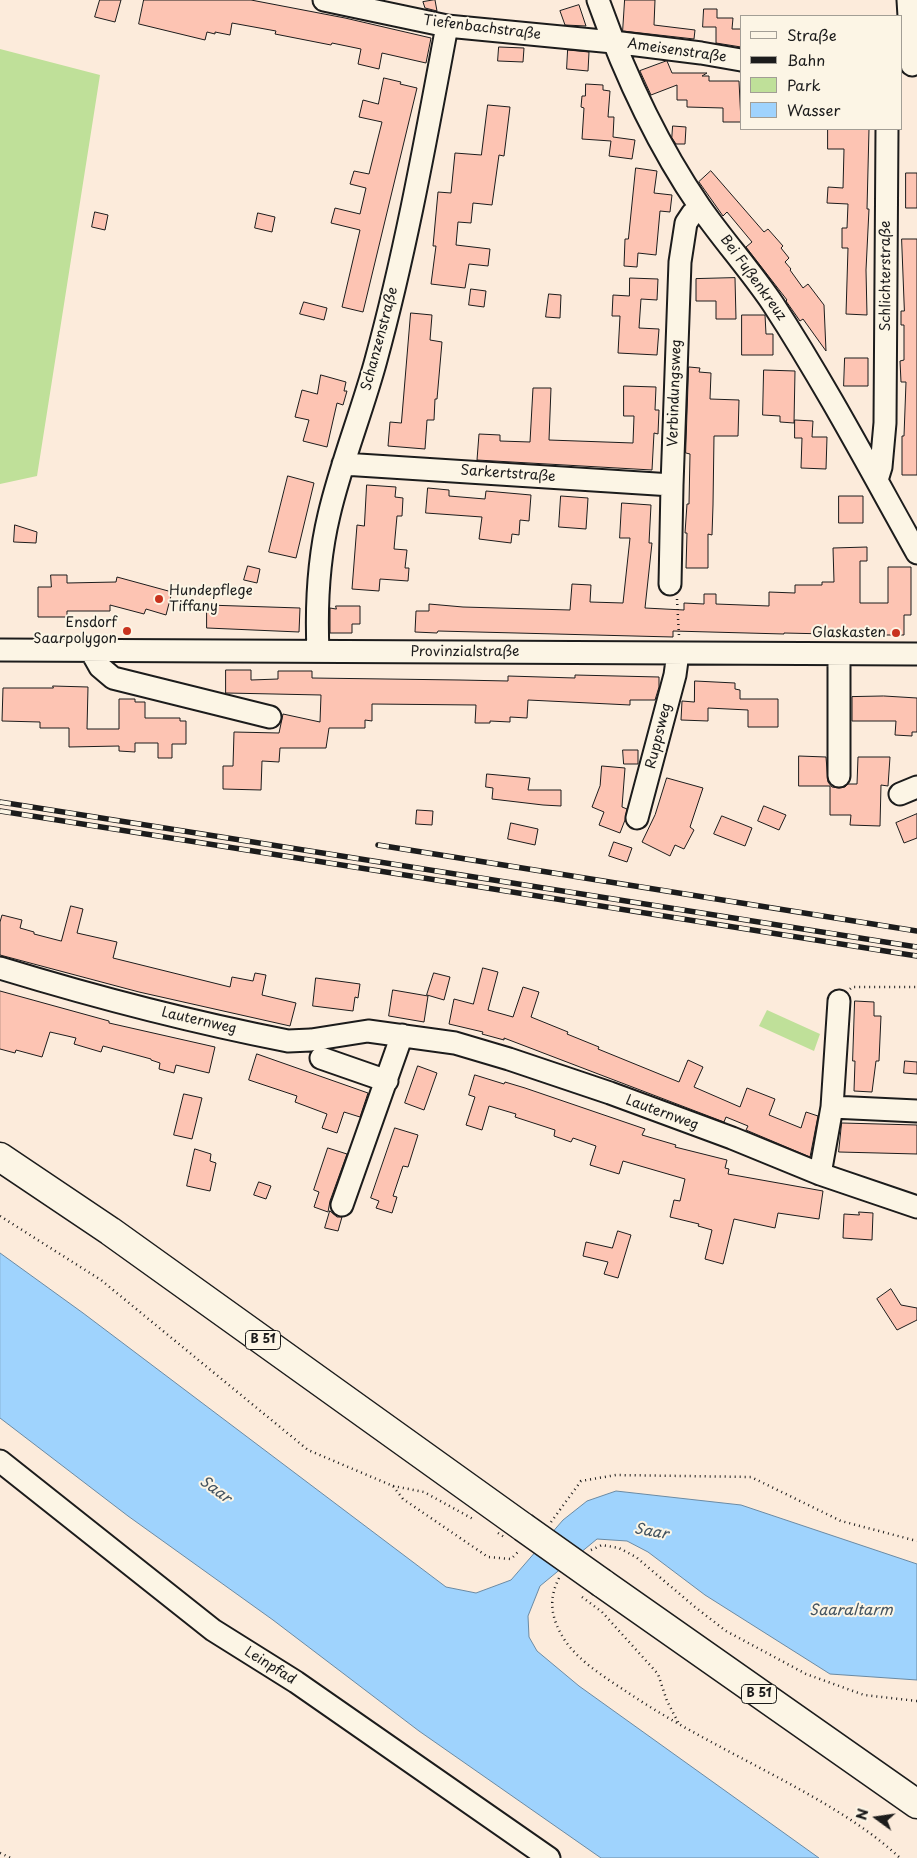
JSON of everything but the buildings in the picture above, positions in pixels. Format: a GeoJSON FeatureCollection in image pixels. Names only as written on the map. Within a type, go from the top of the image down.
{"type":"FeatureCollection","features":[{"type":"Feature","properties":{"kind":"main road","name":"B 51"},"geometry":{"type":"LineString","coordinates":[[0,1157],[110,1231],[523,1537],[602,1583],[917,1804]]}},
{"type":"Feature","properties":{"kind":"street","name":"Tiefenbachstraße"},"geometry":{"type":"LineString","coordinates":[[324,0],[447,26],[613,42]]}},
{"type":"Feature","properties":{"kind":"street","name":"Bei Fußenkreuz"},"geometry":{"type":"LineString","coordinates":[[598,0],[613,42],[641,106],[662,146],[700,207],[755,276],[798,342],[917,553]]}},
{"type":"Feature","properties":{"kind":"street"},"geometry":{"type":"LineString","coordinates":[[908,0],[910,65]]}},
{"type":"Feature","properties":{"kind":"street","name":"Schanzenstraße"},"geometry":{"type":"LineString","coordinates":[[318,651],[317,586],[329,514],[376,361],[390,306],[409,221],[447,26]]}},
{"type":"Feature","properties":{"kind":"street","name":"Ameisenstraße"},"geometry":{"type":"LineString","coordinates":[[613,42],[740,60]]}},
{"type":"Feature","properties":{"kind":"street","name":"Schlichterstraße"},"geometry":{"type":"LineString","coordinates":[[877,480],[882,460],[885,423],[887,130]]}},
{"type":"Feature","properties":{"kind":"street","name":"Verbindungsweg"},"geometry":{"type":"LineString","coordinates":[[670,584],[681,246],[686,223],[700,207]]}},
{"type":"Feature","properties":{"kind":"street"},"geometry":{"type":"LineString","coordinates":[[846,428],[864,428],[885,423]]}},
{"type":"Feature","properties":{"kind":"street","name":"Sarkertstraße"},"geometry":{"type":"LineString","coordinates":[[343,464],[672,485]]}},
{"type":"Feature","properties":{"kind":"street","name":"Provinzialstraße"},"geometry":{"type":"LineString","coordinates":[[0,650],[917,654]]}},
{"type":"Feature","properties":{"kind":"street"},"geometry":{"type":"LineString","coordinates":[[91,651],[100,667],[113,678],[270,717]]}},
{"type":"Feature","properties":{"kind":"street","name":"Ruppsweg"},"geometry":{"type":"LineString","coordinates":[[637,818],[675,675],[678,652]]}},
{"type":"Feature","properties":{"kind":"street"},"geometry":{"type":"LineString","coordinates":[[839,654],[839,776]]}},
{"type":"Feature","properties":{"kind":"street","name":"Lauternweg"},"geometry":{"type":"LineString","coordinates":[[0,968],[72,990],[154,1011],[288,1041],[311,1040],[368,1031],[455,1043],[568,1079],[732,1138],[820,1174],[917,1207]]}},
{"type":"Feature","properties":{"kind":"street"},"geometry":{"type":"LineString","coordinates":[[820,1174],[832,1107],[839,1002]]}},
{"type":"Feature","properties":{"kind":"street"},"geometry":{"type":"LineString","coordinates":[[342,1205],[402,1035]]}},
{"type":"Feature","properties":{"kind":"street"},"geometry":{"type":"LineString","coordinates":[[321,1058],[387,1081]]}},
{"type":"Feature","properties":{"kind":"street"},"geometry":{"type":"LineString","coordinates":[[832,1107],[917,1111]]}},
{"type":"Feature","properties":{"kind":"street","name":"Leinpfad"},"geometry":{"type":"LineString","coordinates":[[0,1461],[212,1630],[304,1688],[548,1858]]}},
{"type":"Feature","properties":{"kind":"path"},"geometry":{"type":"LineString","coordinates":[[670,584],[677,598],[678,652]]}},
{"type":"Feature","properties":{"kind":"path"},"geometry":{"type":"LineString","coordinates":[[839,1002],[852,987],[917,987]]}},
{"type":"Feature","properties":{"kind":"path"},"geometry":{"type":"LineString","coordinates":[[0,1216],[101,1280],[308,1450],[393,1486],[424,1492],[473,1519]]}},
{"type":"Feature","properties":{"kind":"path"},"geometry":{"type":"LineString","coordinates":[[551,1522],[581,1481],[616,1475],[750,1477],[841,1521],[917,1541]]}},
{"type":"Feature","properties":{"kind":"path"},"geometry":{"type":"LineString","coordinates":[[393,1486],[404,1499],[488,1557],[511,1559],[523,1537]]}},
{"type":"Feature","properties":{"kind":"path"},"geometry":{"type":"LineString","coordinates":[[589,1551],[602,1545],[619,1548],[636,1557],[726,1631],[806,1674],[864,1695],[917,1701]]}},
{"type":"Feature","properties":{"kind":"path"},"geometry":{"type":"LineString","coordinates":[[560,1574],[551,1600],[555,1622],[564,1640],[580,1658],[616,1685],[679,1726],[816,1798],[858,1825],[900,1858]]}},
{"type":"Feature","properties":{"kind":"path"},"geometry":{"type":"LineString","coordinates":[[602,1612],[658,1674],[667,1701],[679,1726]]}},
{"type":"Feature","properties":{"kind":"path"},"geometry":{"type":"LineString","coordinates":[[0,1853],[11,1858]]}},
{"type":"Feature","properties":{"kind":"green space"},"geometry":{"type":"Polygon","coordinates":[[[0,49],[100,75],[37,476],[0,484],[0,49]]]}},
{"type":"Feature","properties":{"kind":"green space"},"geometry":{"type":"Polygon","coordinates":[[[767,1010],[820,1034],[814,1051],[759,1026],[767,1010]]]}},
{"type":"Feature","properties":{"kind":"water"},"geometry":{"type":"Polygon","coordinates":[[[0,1253],[83,1313],[446,1587],[476,1593],[511,1580],[563,1520],[587,1501],[616,1491],[741,1505],[917,1564],[917,1680],[830,1674],[705,1595],[648,1552],[627,1541],[597,1539],[540,1586],[528,1616],[529,1637],[537,1651],[579,1686],[819,1858],[601,1858],[419,1731],[273,1620],[128,1516],[0,1418],[0,1253]]]}},
{"type":"Feature","properties":{"kind":"railway"},"geometry":{"type":"LineString","coordinates":[[0,802],[917,947]]}},
{"type":"Feature","properties":{"kind":"railway"},"geometry":{"type":"LineString","coordinates":[[0,811],[917,956]]}},
{"type":"Feature","properties":{"kind":"railway"},"geometry":{"type":"LineString","coordinates":[[378,845],[917,931]]}},
{"type":"Feature","properties":{"kind":"place","name":"Hundepflege Tiffany"},"geometry":{"type":"Point","coordinates":[159,599]}},
{"type":"Feature","properties":{"kind":"place","name":"Ensdorf Saarpolygon"},"geometry":{"type":"Point","coordinates":[127,631]}},
{"type":"Feature","properties":{"kind":"place","name":"Glaskasten"},"geometry":{"type":"Point","coordinates":[896,633]}},
{"type":"Feature","properties":{"kind":"water label","name":"Saar"},"geometry":{"type":"Point","coordinates":[215,1490]}},
{"type":"Feature","properties":{"kind":"water label","name":"Saar"},"geometry":{"type":"Point","coordinates":[651,1532]}},
{"type":"Feature","properties":{"kind":"water label","name":"Saaraltarm"},"geometry":{"type":"Point","coordinates":[851,1611]}}]}
